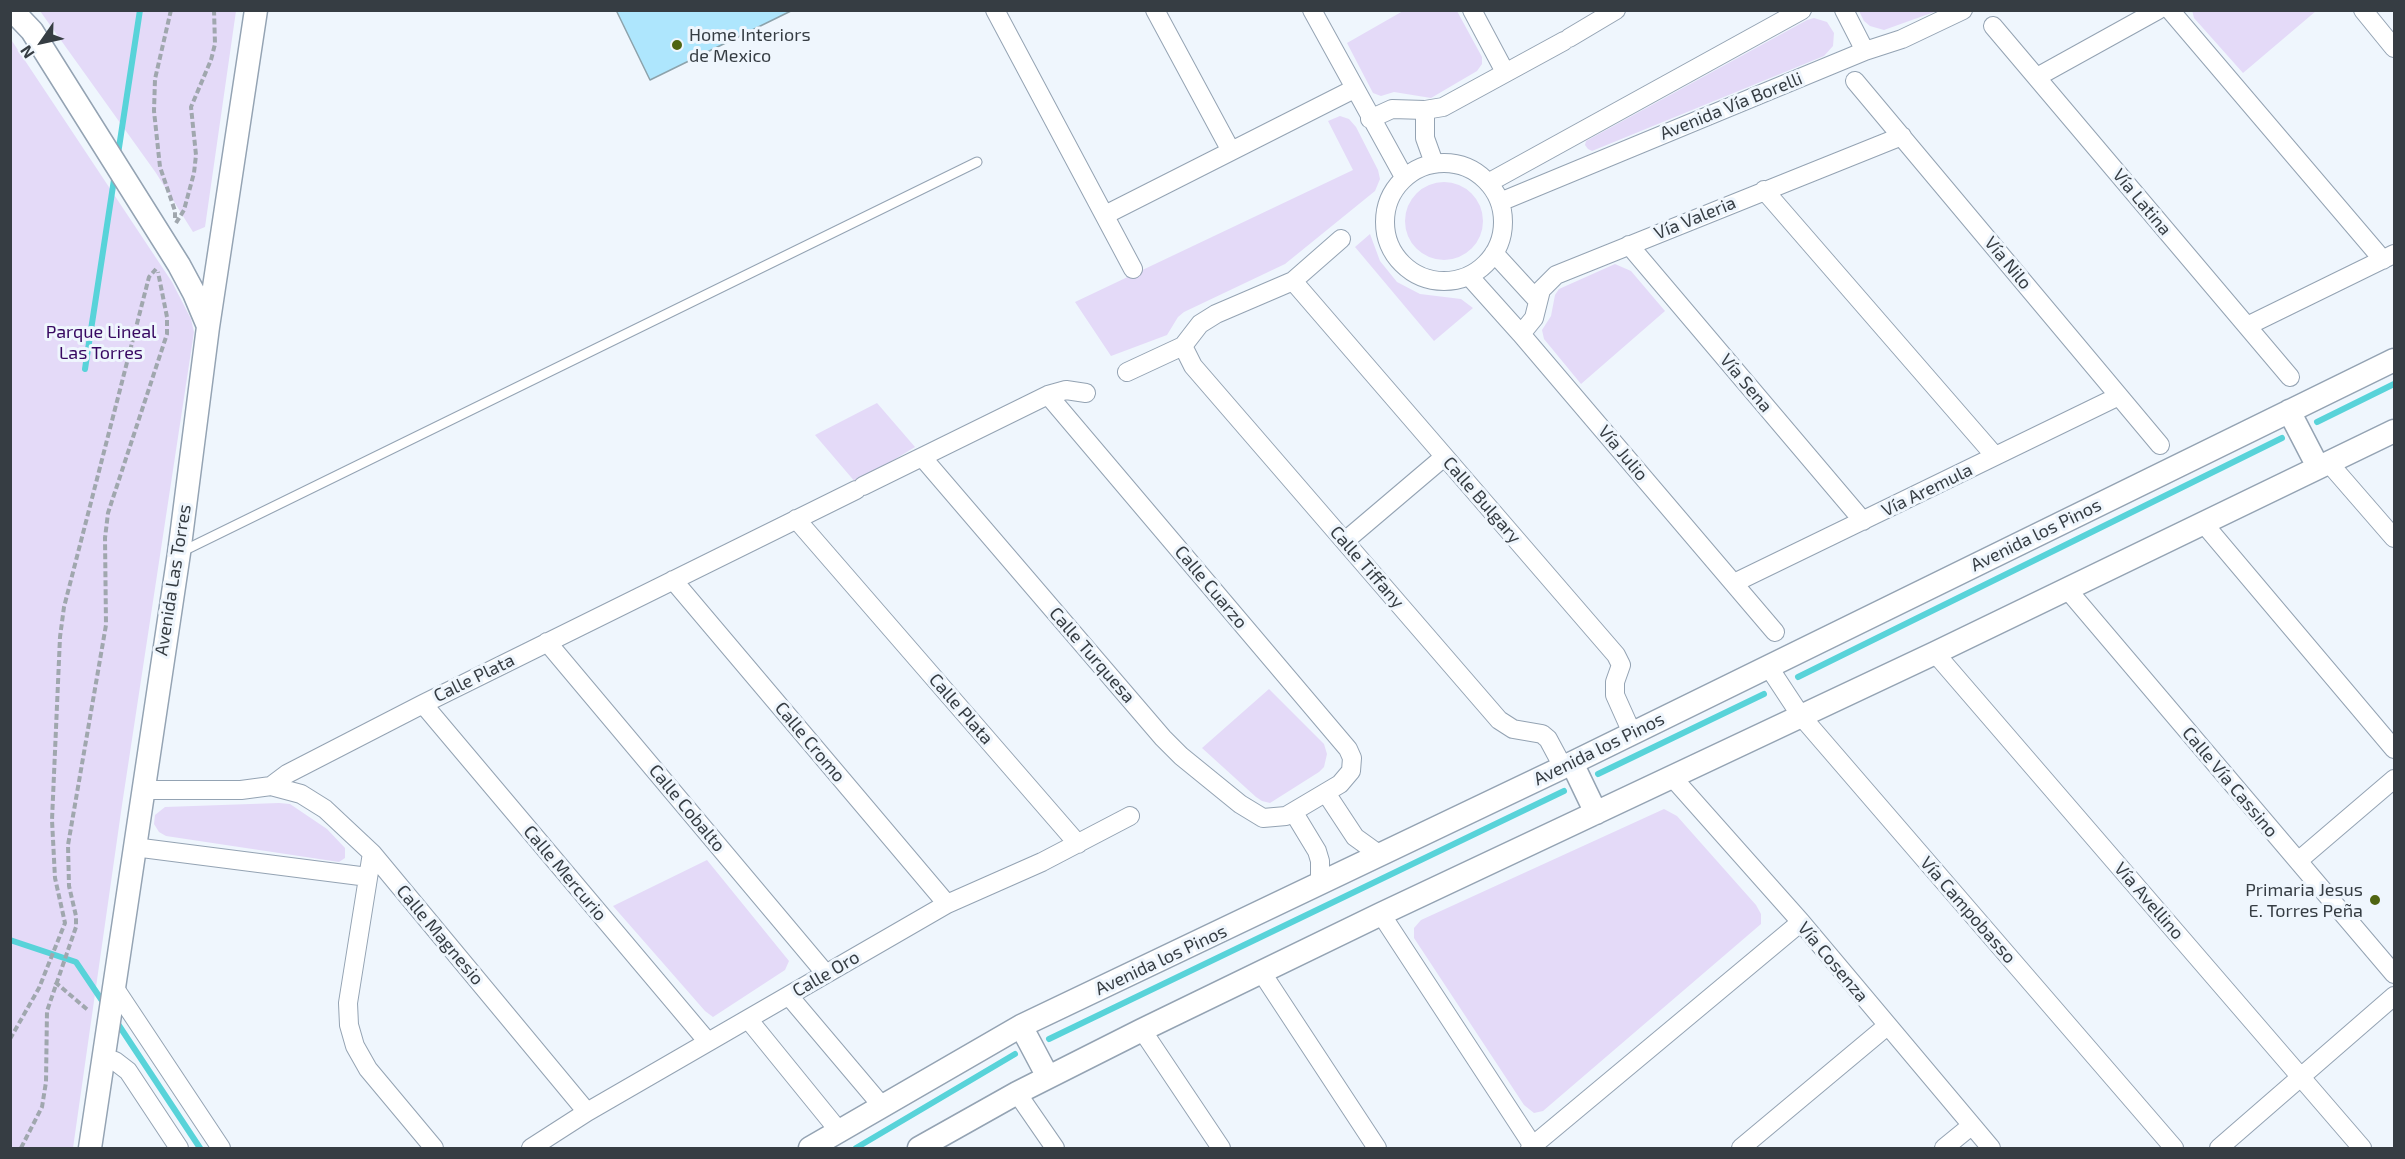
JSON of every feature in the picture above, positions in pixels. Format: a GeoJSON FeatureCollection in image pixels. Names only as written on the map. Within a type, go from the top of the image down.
{"type":"FeatureCollection","features":[{"type":"Feature","properties":{"kind":"street"},"geometry":{"type":"LineString","coordinates":[[12,10],[32,31],[169,235],[168,267],[194,293],[208,327]]}},
{"type":"Feature","properties":{"kind":"street","name":"Avenida Las Torres"},"geometry":{"type":"LineString","coordinates":[[90,1149],[179,553],[208,327],[256,10]]}},
{"type":"Feature","properties":{"kind":"street"},"geometry":{"type":"LineString","coordinates":[[1155,10],[1231,151]]}},
{"type":"Feature","properties":{"kind":"street"},"geometry":{"type":"LineString","coordinates":[[1312,10],[1404,177]]}},
{"type":"Feature","properties":{"kind":"street"},"geometry":{"type":"LineString","coordinates":[[1472,10],[1505,72]]}},
{"type":"Feature","properties":{"kind":"street"},"geometry":{"type":"LineString","coordinates":[[1370,119],[1392,109],[1425,110],[1443,107],[1616,10]]}},
{"type":"Feature","properties":{"kind":"street"},"geometry":{"type":"LineString","coordinates":[[1488,183],[1802,10]]}},
{"type":"Feature","properties":{"kind":"street"},"geometry":{"type":"LineString","coordinates":[[1844,10],[1865,51]]}},
{"type":"Feature","properties":{"kind":"street","name":"Avenida Vía Borelli"},"geometry":{"type":"LineString","coordinates":[[1500,202],[1865,51],[1902,39],[1963,10]]}},
{"type":"Feature","properties":{"kind":"street"},"geometry":{"type":"LineString","coordinates":[[2037,77],[2158,10]]}},
{"type":"Feature","properties":{"kind":"street"},"geometry":{"type":"LineString","coordinates":[[2170,10],[2389,257],[2247,326]]}},
{"type":"Feature","properties":{"kind":"street"},"geometry":{"type":"LineString","coordinates":[[2363,10],[2394,48]]}},
{"type":"Feature","properties":{"kind":"street"},"geometry":{"type":"LineString","coordinates":[[997,11],[1133,269]]}},
{"type":"Feature","properties":{"kind":"street","name":"Vía Latina"},"geometry":{"type":"LineString","coordinates":[[1993,26],[2290,377]]}},
{"type":"Feature","properties":{"kind":"street","name":"Vía Nilo"},"geometry":{"type":"LineString","coordinates":[[1855,81],[2160,445]]}},
{"type":"Feature","properties":{"kind":"street"},"geometry":{"type":"LineString","coordinates":[[1105,215],[1354,89]]}},
{"type":"Feature","properties":{"kind":"street"},"geometry":{"type":"LineString","coordinates":[[1425,110],[1425,138],[1434,163]]}},
{"type":"Feature","properties":{"kind":"street","name":"Vía Valeria"},"geometry":{"type":"LineString","coordinates":[[1521,334],[1534,318],[1544,285],[1556,275],[1902,136]]}},
{"type":"Feature","properties":{"kind":"street"},"geometry":{"type":"LineString","coordinates":[[1542,153],[1554,178]]}},
{"type":"Feature","properties":{"kind":"street"},"geometry":{"type":"LineString","coordinates":[[1434,163],[1454,163],[1473,170],[1488,183],[1500,202],[1503,219],[1501,237],[1494,253],[1483,266],[1469,276],[1451,280],[1432,280],[1415,273],[1400,262],[1390,246],[1384,228],[1386,209],[1392,192],[1404,177],[1418,168],[1434,163]]}},
{"type":"Feature","properties":{"kind":"street"},"geometry":{"type":"LineString","coordinates":[[1764,190],[1995,456]]}},
{"type":"Feature","properties":{"kind":"street"},"geometry":{"type":"LineString","coordinates":[[1127,372],[1183,346],[1200,324],[1216,315],[1293,281],[1341,239]]}},
{"type":"Feature","properties":{"kind":"street","name":"Vía Sena"},"geometry":{"type":"LineString","coordinates":[[1629,245],[1863,521]]}},
{"type":"Feature","properties":{"kind":"street"},"geometry":{"type":"LineString","coordinates":[[1494,253],[1538,301]]}},
{"type":"Feature","properties":{"kind":"street"},"geometry":{"type":"LineString","coordinates":[[168,267],[218,267]]}},
{"type":"Feature","properties":{"kind":"street","name":"Vía Julio"},"geometry":{"type":"LineString","coordinates":[[1469,276],[1775,632]]}},
{"type":"Feature","properties":{"kind":"street","name":"Calle Bulgary"},"geometry":{"type":"LineString","coordinates":[[1293,281],[1616,655],[1621,665],[1615,682],[1615,695],[1632,733]]}},
{"type":"Feature","properties":{"kind":"street","name":"Calle Tiffany"},"geometry":{"type":"LineString","coordinates":[[1183,346],[1192,366],[1499,720],[1513,729],[1542,734],[1568,765]]}},
{"type":"Feature","properties":{"kind":"street","name":"Avenida los Pinos"},"geometry":{"type":"LineString","coordinates":[[810,1149],[1021,1026],[1568,765],[2394,360]]}},
{"type":"Feature","properties":{"kind":"street","name":"Calle Plata"},"geometry":{"type":"LineString","coordinates":[[142,790],[241,790],[271,786],[286,774],[423,704],[1048,395],[1066,390],[1086,393]]}},
{"type":"Feature","properties":{"kind":"street","name":"Calle Cuarzo"},"geometry":{"type":"LineString","coordinates":[[1048,395],[1348,749],[1352,764],[1348,775],[1333,789]]}},
{"type":"Feature","properties":{"kind":"street","name":"Vía Aremula"},"geometry":{"type":"LineString","coordinates":[[1734,583],[2120,396]]}},
{"type":"Feature","properties":{"kind":"street"},"geometry":{"type":"LineString","coordinates":[[2289,411],[2323,465],[2394,538]]}},
{"type":"Feature","properties":{"kind":"street"},"geometry":{"type":"LineString","coordinates":[[919,1149],[1017,1093],[1142,1030],[2394,432]]}},
{"type":"Feature","properties":{"kind":"street","name":"Calle Turquesa"},"geometry":{"type":"LineString","coordinates":[[922,457],[1172,748],[1258,816],[1268,819],[1290,814]]}},
{"type":"Feature","properties":{"kind":"street"},"geometry":{"type":"LineString","coordinates":[[1345,541],[1444,457]]}},
{"type":"Feature","properties":{"kind":"street","name":"Calle Plata"},"geometry":{"type":"LineString","coordinates":[[796,519],[1078,844]]}},
{"type":"Feature","properties":{"kind":"street"},"geometry":{"type":"LineString","coordinates":[[2204,524],[2394,749]]}},
{"type":"Feature","properties":{"kind":"street","name":"Calle Cromo"},"geometry":{"type":"LineString","coordinates":[[673,580],[947,904]]}},
{"type":"Feature","properties":{"kind":"street","name":"Calle Vía Cassino"},"geometry":{"type":"LineString","coordinates":[[2067,589],[2394,974]]}},
{"type":"Feature","properties":{"kind":"street","name":"Calle Cobalto"},"geometry":{"type":"LineString","coordinates":[[547,642],[826,974]]}},
{"type":"Feature","properties":{"kind":"street","name":"Vía Avellino"},"geometry":{"type":"LineString","coordinates":[[1935,653],[2362,1149]]}},
{"type":"Feature","properties":{"kind":"street","name":"Vía Campobasso"},"geometry":{"type":"LineString","coordinates":[[1768,666],[1801,716],[2174,1149]]}},
{"type":"Feature","properties":{"kind":"street","name":"Calle Mercurio"},"geometry":{"type":"LineString","coordinates":[[423,704],[708,1042]]}},
{"type":"Feature","properties":{"kind":"street"},"geometry":{"type":"LineString","coordinates":[[1568,765],[1596,813]]}},
{"type":"Feature","properties":{"kind":"street","name":"Vía Cosenza"},"geometry":{"type":"LineString","coordinates":[[1673,778],[1801,922],[1991,1149]]}},
{"type":"Feature","properties":{"kind":"street"},"geometry":{"type":"LineString","coordinates":[[2298,861],[2394,779]]}},
{"type":"Feature","properties":{"kind":"street","name":"Calle Magnesio"},"geometry":{"type":"LineString","coordinates":[[271,786],[301,794],[325,809],[372,853],[587,1112]]}},
{"type":"Feature","properties":{"kind":"street"},"geometry":{"type":"LineString","coordinates":[[1320,884],[1320,861],[1317,851],[1290,814],[1333,789],[1355,837],[1380,855]]}},
{"type":"Feature","properties":{"kind":"street","name":"Calle Oro"},"geometry":{"type":"LineString","coordinates":[[531,1149],[587,1112],[947,904],[1078,844],[1130,816]]}},
{"type":"Feature","properties":{"kind":"street"},"geometry":{"type":"LineString","coordinates":[[134,847],[368,877]]}},
{"type":"Feature","properties":{"kind":"street"},"geometry":{"type":"LineString","coordinates":[[372,853],[348,1003],[349,1025],[355,1046],[368,1069],[434,1149]]}},
{"type":"Feature","properties":{"kind":"street"},"geometry":{"type":"LineString","coordinates":[[1381,914],[1532,1147],[1801,922]]}},
{"type":"Feature","properties":{"kind":"street"},"geometry":{"type":"LineString","coordinates":[[1262,973],[1377,1149]]}},
{"type":"Feature","properties":{"kind":"street"},"geometry":{"type":"LineString","coordinates":[[114,987],[221,1149]]}},
{"type":"Feature","properties":{"kind":"street"},"geometry":{"type":"LineString","coordinates":[[789,996],[882,1106]]}},
{"type":"Feature","properties":{"kind":"street"},"geometry":{"type":"LineString","coordinates":[[2219,1149],[2394,996]]}},
{"type":"Feature","properties":{"kind":"street"},"geometry":{"type":"LineString","coordinates":[[748,1019],[839,1131]]}},
{"type":"Feature","properties":{"kind":"street"},"geometry":{"type":"LineString","coordinates":[[1021,1026],[1048,1077]]}},
{"type":"Feature","properties":{"kind":"street"},"geometry":{"type":"LineString","coordinates":[[1741,1149],[1887,1026]]}},
{"type":"Feature","properties":{"kind":"street"},"geometry":{"type":"LineString","coordinates":[[1142,1030],[1221,1149]]}},
{"type":"Feature","properties":{"kind":"street"},"geometry":{"type":"LineString","coordinates":[[103,1058],[115,1061],[128,1071],[179,1149]]}},
{"type":"Feature","properties":{"kind":"street"},"geometry":{"type":"LineString","coordinates":[[1017,1093],[1055,1149]]}},
{"type":"Feature","properties":{"kind":"street"},"geometry":{"type":"LineString","coordinates":[[1944,1149],[1971,1126]]}},
{"type":"Feature","properties":{"kind":"lane"},"geometry":{"type":"LineString","coordinates":[[179,553],[977,162]]}},
{"type":"Feature","properties":{"kind":"path"},"geometry":{"type":"LineString","coordinates":[[21,1149],[42,1107],[45,1094],[47,1011],[55,982],[76,927],[69,886],[68,845],[106,625],[105,538],[108,513],[167,334],[169,235],[175,211],[160,167],[154,111],[155,79],[171,10]]}},
{"type":"Feature","properties":{"kind":"path"},"geometry":{"type":"LineString","coordinates":[[169,235],[183,210],[194,172],[196,155],[191,113],[193,101],[213,52],[214,10]]}},
{"type":"Feature","properties":{"kind":"path"},"geometry":{"type":"LineString","coordinates":[[10,1039],[39,988],[65,923],[55,878],[52,830],[60,637],[64,607],[148,277],[168,267]]}},
{"type":"Feature","properties":{"kind":"path"},"geometry":{"type":"LineString","coordinates":[[55,982],[95,1016],[107,1031]]}},
{"type":"Feature","properties":{"kind":"green space"},"geometry":{"type":"Polygon","coordinates":[[[2192,10],[2316,11],[2243,73],[2194,18],[2192,10]]]}},
{"type":"Feature","properties":{"kind":"green space"},"geometry":{"type":"Polygon","coordinates":[[[40,11],[236,11],[205,227],[193,232],[156,173],[40,11]]]}},
{"type":"Feature","properties":{"kind":"green space"},"geometry":{"type":"Polygon","coordinates":[[[1403,11],[1457,11],[1482,57],[1482,64],[1477,71],[1431,98],[1394,92],[1381,96],[1373,93],[1347,43],[1403,11]]]}},
{"type":"Feature","properties":{"kind":"green space"},"geometry":{"type":"Polygon","coordinates":[[[1859,11],[1937,11],[1884,30],[1870,26],[1864,21],[1859,11]]]}},
{"type":"Feature","properties":{"kind":"green space"},"geometry":{"type":"Polygon","coordinates":[[[1814,18],[1827,22],[1834,33],[1833,46],[1824,56],[1592,151],[1585,145],[1586,141],[1814,18]]]}},
{"type":"Feature","properties":{"kind":"green space","name":"Parque Lineal Las Torres"},"geometry":{"type":"Polygon","coordinates":[[[10,38],[172,282],[191,319],[194,332],[122,805],[73,1148],[11,1148],[10,38]]]}},
{"type":"Feature","properties":{"kind":"green space"},"geometry":{"type":"Polygon","coordinates":[[[1340,116],[1349,119],[1356,127],[1378,170],[1380,179],[1375,191],[1285,264],[1184,312],[1178,317],[1167,335],[1111,356],[1075,302],[1353,170],[1328,121],[1340,116]]]}},
{"type":"Feature","properties":{"kind":"green space"},"geometry":{"type":"Polygon","coordinates":[[[1444,182],[1459,185],[1472,193],[1480,206],[1483,221],[1480,236],[1472,249],[1459,257],[1444,260],[1429,257],[1416,249],[1408,236],[1405,221],[1408,206],[1416,193],[1429,185],[1444,182]]]}},
{"type":"Feature","properties":{"kind":"green space"},"geometry":{"type":"Polygon","coordinates":[[[1370,234],[1380,261],[1397,282],[1420,294],[1461,299],[1473,308],[1434,341],[1355,247],[1370,234]]]}},
{"type":"Feature","properties":{"kind":"green space"},"geometry":{"type":"Polygon","coordinates":[[[1615,264],[1631,271],[1665,311],[1581,384],[1544,339],[1542,330],[1551,316],[1555,295],[1559,289],[1615,264]]]}},
{"type":"Feature","properties":{"kind":"green space"},"geometry":{"type":"Polygon","coordinates":[[[877,403],[915,447],[856,483],[815,435],[877,403]]]}},
{"type":"Feature","properties":{"kind":"green space"},"geometry":{"type":"Polygon","coordinates":[[[1269,689],[1324,744],[1327,754],[1324,767],[1319,772],[1270,803],[1256,797],[1202,748],[1269,689]]]}},
{"type":"Feature","properties":{"kind":"green space"},"geometry":{"type":"Polygon","coordinates":[[[290,804],[327,829],[345,848],[345,858],[339,862],[166,836],[159,832],[154,824],[155,815],[165,807],[290,804]]]}},
{"type":"Feature","properties":{"kind":"green space"},"geometry":{"type":"Polygon","coordinates":[[[1664,809],[1677,816],[1756,905],[1761,914],[1761,924],[1543,1111],[1534,1113],[1524,1105],[1414,938],[1414,928],[1421,920],[1664,809]]]}},
{"type":"Feature","properties":{"kind":"green space"},"geometry":{"type":"Polygon","coordinates":[[[707,860],[789,961],[785,970],[713,1017],[705,1011],[613,906],[707,860]]]}},
{"type":"Feature","properties":{"kind":"building","name":"Home Interiors de Mexico"},"geometry":{"type":"Polygon","coordinates":[[[616,10],[793,10],[650,80],[616,10]]]}},
{"type":"Feature","properties":{"kind":"waterway"},"geometry":{"type":"LineString","coordinates":[[118,154],[140,10]]}},
{"type":"Feature","properties":{"kind":"waterway"},"geometry":{"type":"LineString","coordinates":[[85,369],[115,173]]}},
{"type":"Feature","properties":{"kind":"waterway"},"geometry":{"type":"LineString","coordinates":[[2317,422],[2394,384]]}},
{"type":"Feature","properties":{"kind":"waterway"},"geometry":{"type":"LineString","coordinates":[[1798,677],[2282,438]]}},
{"type":"Feature","properties":{"kind":"waterway"},"geometry":{"type":"LineString","coordinates":[[1598,774],[1764,694]]}},
{"type":"Feature","properties":{"kind":"waterway"},"geometry":{"type":"LineString","coordinates":[[1049,1039],[1564,791]]}},
{"type":"Feature","properties":{"kind":"waterway"},"geometry":{"type":"LineString","coordinates":[[10,940],[76,962],[105,1005]]}},
{"type":"Feature","properties":{"kind":"waterway"},"geometry":{"type":"LineString","coordinates":[[116,1021],[200,1148]]}},
{"type":"Feature","properties":{"kind":"waterway"},"geometry":{"type":"LineString","coordinates":[[856,1148],[1015,1054]]}},
{"type":"Feature","properties":{"kind":"place","name":"Home Interiors de Mexico"},"geometry":{"type":"Point","coordinates":[677,45]}},
{"type":"Feature","properties":{"kind":"place","name":"Primaria Jesus E. Torres Peña"},"geometry":{"type":"Point","coordinates":[2375,900]}}]}
